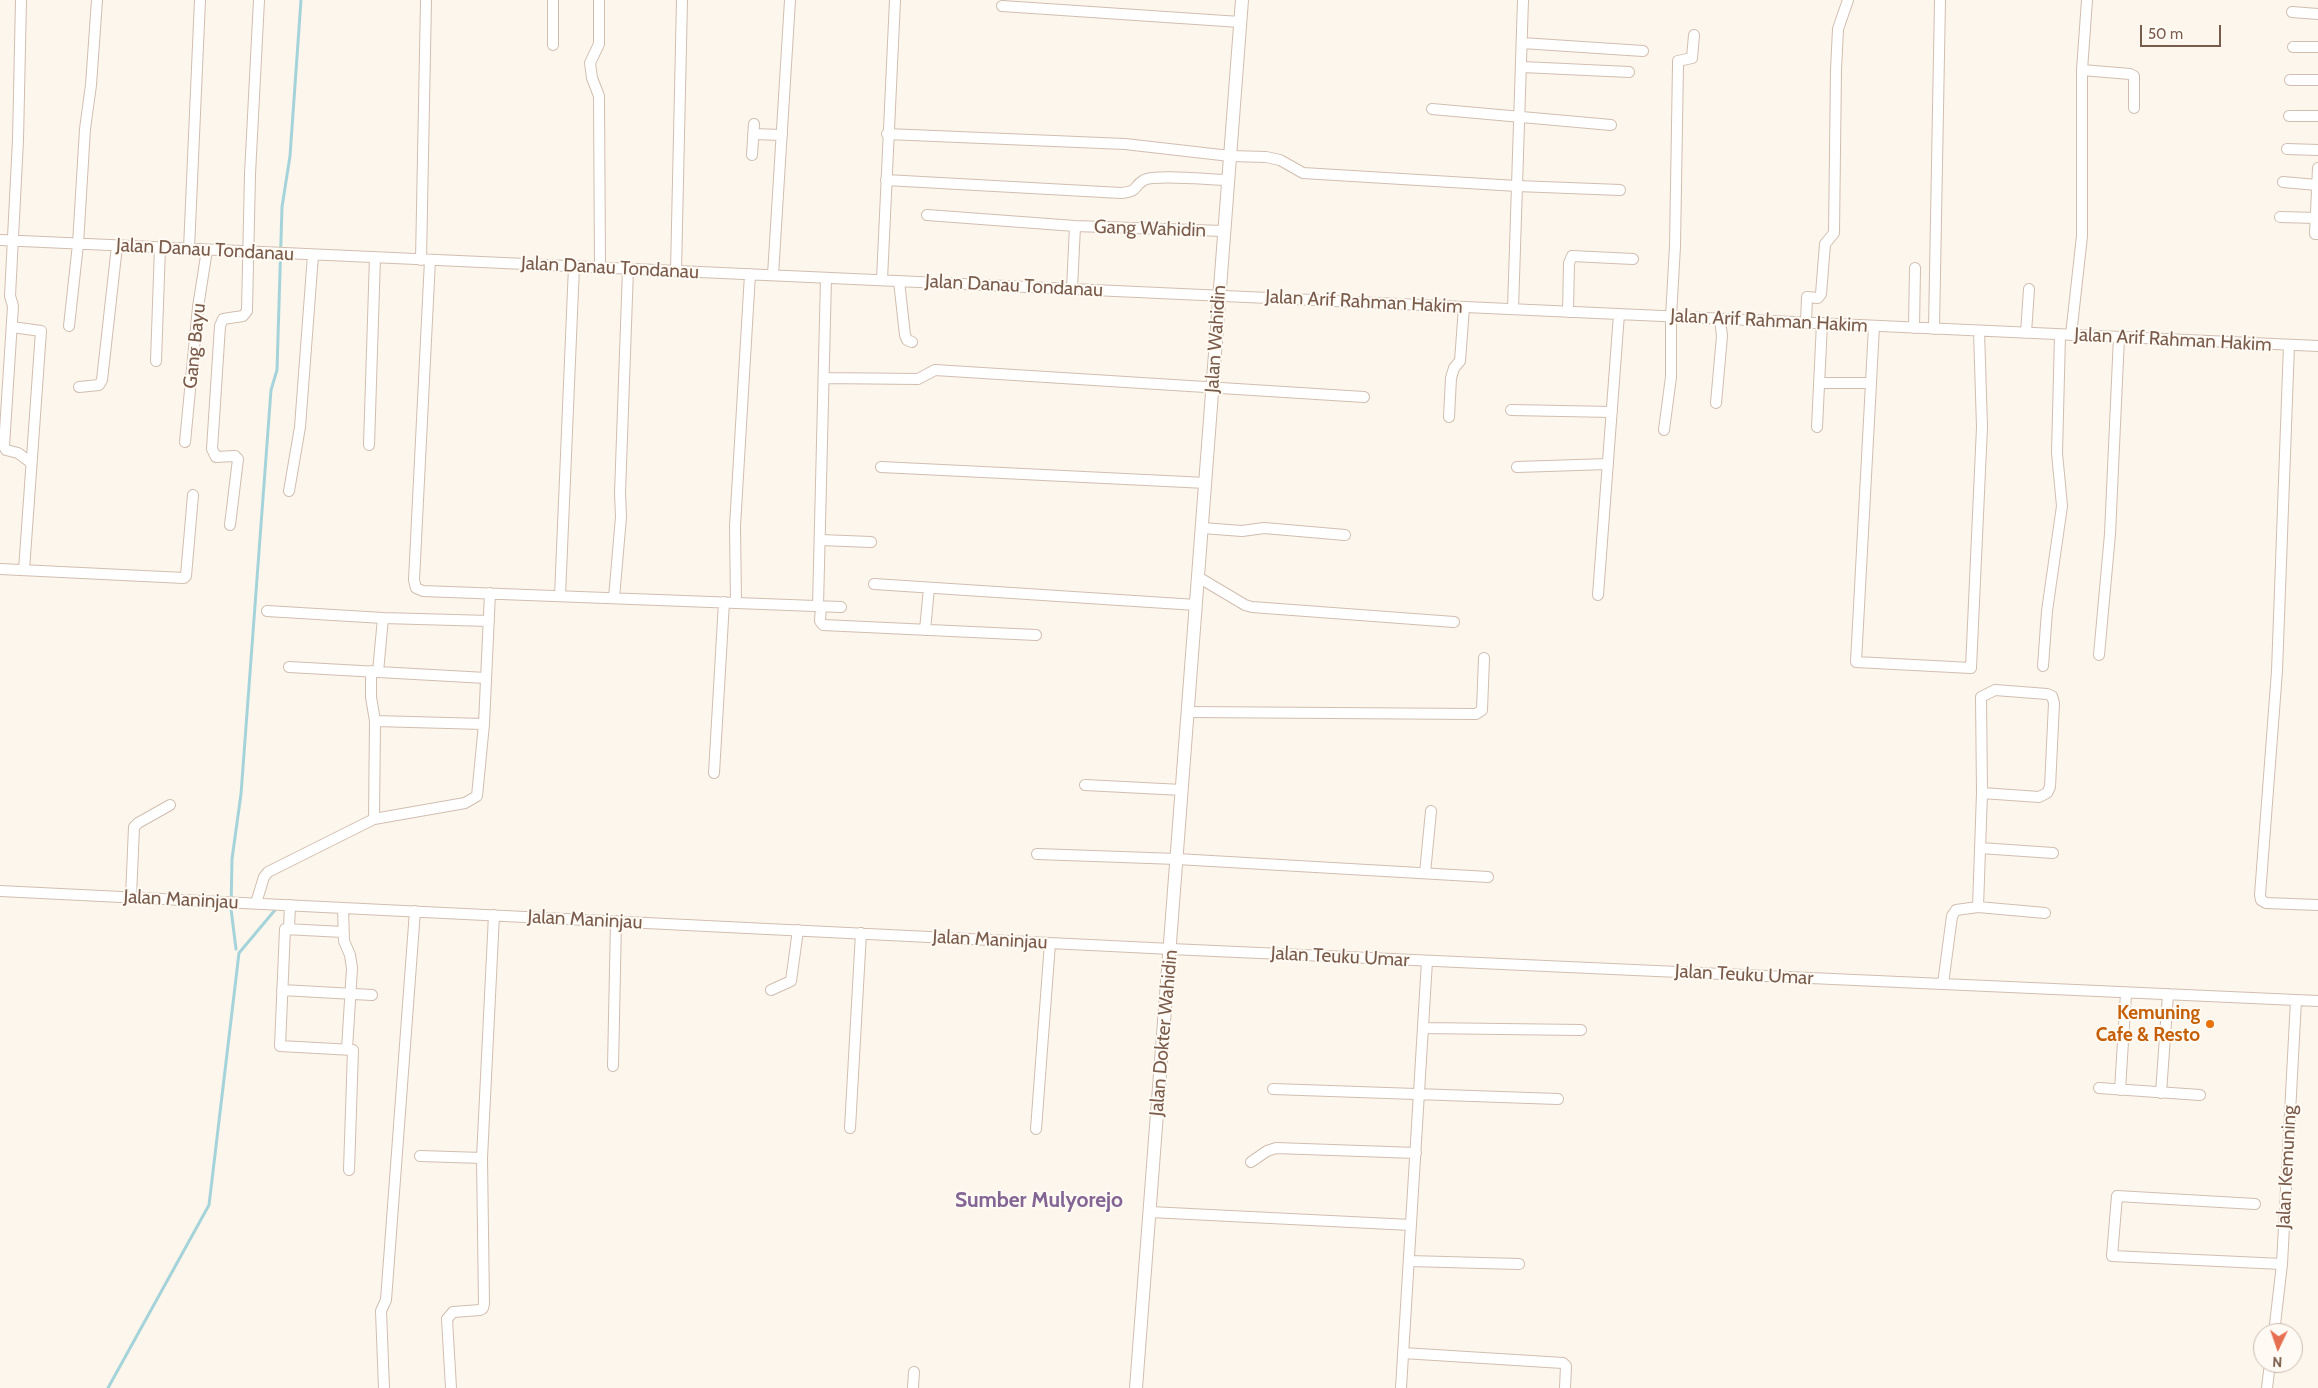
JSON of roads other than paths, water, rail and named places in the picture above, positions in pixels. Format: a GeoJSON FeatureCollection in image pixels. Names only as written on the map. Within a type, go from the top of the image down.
{"type":"FeatureCollection","features":[{"type":"Feature","properties":{"kind":"street"},"geometry":{"type":"LineString","coordinates":[[21,0],[18,140],[10,296],[13,306],[4,446],[6,450],[18,453],[30,462]]}},
{"type":"Feature","properties":{"kind":"street"},"geometry":{"type":"LineString","coordinates":[[69,326],[78,244],[85,129],[91,85],[97,0]]}},
{"type":"Feature","properties":{"kind":"street"},"geometry":{"type":"LineString","coordinates":[[189,249],[200,0]]}},
{"type":"Feature","properties":{"kind":"street"},"geometry":{"type":"LineString","coordinates":[[230,525],[238,459],[235,456],[216,457],[212,452],[220,326],[223,318],[243,316],[247,311],[250,174],[259,0]]}},
{"type":"Feature","properties":{"kind":"street"},"geometry":{"type":"LineString","coordinates":[[426,0],[425,260],[414,585],[416,588],[423,591],[841,607]]}},
{"type":"Feature","properties":{"kind":"street"},"geometry":{"type":"LineString","coordinates":[[553,0],[553,45]]}},
{"type":"Feature","properties":{"kind":"street"},"geometry":{"type":"LineString","coordinates":[[599,0],[598,44],[590,63],[592,78],[599,96],[600,268]]}},
{"type":"Feature","properties":{"kind":"street"},"geometry":{"type":"LineString","coordinates":[[676,271],[682,0]]}},
{"type":"Feature","properties":{"kind":"street"},"geometry":{"type":"LineString","coordinates":[[773,276],[790,0]]}},
{"type":"Feature","properties":{"kind":"street"},"geometry":{"type":"LineString","coordinates":[[882,280],[895,0]]}},
{"type":"Feature","properties":{"kind":"street","name":"Jalan Wahidin"},"geometry":{"type":"LineString","coordinates":[[1191,677],[1242,0]]}},
{"type":"Feature","properties":{"kind":"street"},"geometry":{"type":"LineString","coordinates":[[1513,309],[1523,0]]}},
{"type":"Feature","properties":{"kind":"street"},"geometry":{"type":"LineString","coordinates":[[1806,323],[1806,297],[1818,298],[1821,294],[1826,244],[1834,233],[1838,29],[1848,0]]}},
{"type":"Feature","properties":{"kind":"street"},"geometry":{"type":"LineString","coordinates":[[1934,329],[1940,0]]}},
{"type":"Feature","properties":{"kind":"street"},"geometry":{"type":"LineString","coordinates":[[2043,666],[2047,611],[2062,506],[2057,453],[2066,335],[2082,236],[2082,70],[2087,0]]}},
{"type":"Feature","properties":{"kind":"street"},"geometry":{"type":"LineString","coordinates":[[1002,6],[1240,22]]}},
{"type":"Feature","properties":{"kind":"street"},"geometry":{"type":"LineString","coordinates":[[2292,12],[2318,14]]}},
{"type":"Feature","properties":{"kind":"street"},"geometry":{"type":"LineString","coordinates":[[1664,430],[1671,376],[1678,61],[1692,58],[1694,35]]}},
{"type":"Feature","properties":{"kind":"street"},"geometry":{"type":"LineString","coordinates":[[1522,43],[1644,51]]}},
{"type":"Feature","properties":{"kind":"street"},"geometry":{"type":"LineString","coordinates":[[2292,47],[2318,47]]}},
{"type":"Feature","properties":{"kind":"street"},"geometry":{"type":"LineString","coordinates":[[1522,67],[1628,72]]}},
{"type":"Feature","properties":{"kind":"street"},"geometry":{"type":"LineString","coordinates":[[2082,70],[2130,74],[2134,76],[2134,108]]}},
{"type":"Feature","properties":{"kind":"street"},"geometry":{"type":"LineString","coordinates":[[2290,80],[2318,80]]}},
{"type":"Feature","properties":{"kind":"street"},"geometry":{"type":"LineString","coordinates":[[1432,109],[1518,118],[1611,124]]}},
{"type":"Feature","properties":{"kind":"street"},"geometry":{"type":"LineString","coordinates":[[2289,116],[2318,116]]}},
{"type":"Feature","properties":{"kind":"street"},"geometry":{"type":"LineString","coordinates":[[752,155],[753,129],[782,135]]}},
{"type":"Feature","properties":{"kind":"street"},"geometry":{"type":"LineString","coordinates":[[888,134],[1124,144],[1280,160],[1303,173],[1517,186],[1620,190]]}},
{"type":"Feature","properties":{"kind":"street"},"geometry":{"type":"LineString","coordinates":[[2287,148],[2318,150]]}},
{"type":"Feature","properties":{"kind":"street"},"geometry":{"type":"LineString","coordinates":[[2318,168],[2315,234],[2318,234]]}},
{"type":"Feature","properties":{"kind":"street"},"geometry":{"type":"LineString","coordinates":[[886,180],[1121,193],[1132,192],[1144,180],[1164,178],[1228,180]]}},
{"type":"Feature","properties":{"kind":"street"},"geometry":{"type":"LineString","coordinates":[[2283,182],[2317,185]]}},
{"type":"Feature","properties":{"kind":"street","name":"Gang Wahidin"},"geometry":{"type":"LineString","coordinates":[[927,214],[1075,226],[1224,231]]}},
{"type":"Feature","properties":{"kind":"street"},"geometry":{"type":"LineString","coordinates":[[2280,217],[2316,218]]}},
{"type":"Feature","properties":{"kind":"street","name":"Gang Wahidin"},"geometry":{"type":"LineString","coordinates":[[1072,289],[1075,226]]}},
{"type":"Feature","properties":{"kind":"street","name":"Jalan Danau Tondanau"},"geometry":{"type":"LineString","coordinates":[[0,240],[1220,296]]}},
{"type":"Feature","properties":{"kind":"street"},"geometry":{"type":"LineString","coordinates":[[79,387],[99,385],[102,380],[117,246]]}},
{"type":"Feature","properties":{"kind":"street"},"geometry":{"type":"LineString","coordinates":[[156,361],[160,248]]}},
{"type":"Feature","properties":{"kind":"street","name":"Gang Bayu"},"geometry":{"type":"LineString","coordinates":[[185,442],[198,307],[207,250]]}},
{"type":"Feature","properties":{"kind":"street"},"geometry":{"type":"LineString","coordinates":[[289,491],[300,427],[313,255]]}},
{"type":"Feature","properties":{"kind":"street"},"geometry":{"type":"LineString","coordinates":[[1568,312],[1572,256],[1633,259]]}},
{"type":"Feature","properties":{"kind":"street"},"geometry":{"type":"LineString","coordinates":[[369,445],[375,257]]}},
{"type":"Feature","properties":{"kind":"street"},"geometry":{"type":"LineString","coordinates":[[560,596],[574,266]]}},
{"type":"Feature","properties":{"kind":"street"},"geometry":{"type":"LineString","coordinates":[[1914,328],[1916,268]]}},
{"type":"Feature","properties":{"kind":"street"},"geometry":{"type":"LineString","coordinates":[[614,598],[621,517],[620,493],[628,269]]}},
{"type":"Feature","properties":{"kind":"street"},"geometry":{"type":"LineString","coordinates":[[736,603],[734,526],[750,274]]}},
{"type":"Feature","properties":{"kind":"street"},"geometry":{"type":"LineString","coordinates":[[826,278],[820,621],[823,625],[1036,635]]}},
{"type":"Feature","properties":{"kind":"street"},"geometry":{"type":"LineString","coordinates":[[899,281],[907,340],[912,342]]}},
{"type":"Feature","properties":{"kind":"street"},"geometry":{"type":"LineString","coordinates":[[2026,333],[2029,288]]}},
{"type":"Feature","properties":{"kind":"street","name":"Jalan Arif Rahman Hakim"},"geometry":{"type":"LineString","coordinates":[[1220,296],[2318,346]]}},
{"type":"Feature","properties":{"kind":"street"},"geometry":{"type":"LineString","coordinates":[[1449,417],[1451,378],[1454,368],[1460,361],[1464,307]]}},
{"type":"Feature","properties":{"kind":"street"},"geometry":{"type":"LineString","coordinates":[[1598,595],[1619,314]]}},
{"type":"Feature","properties":{"kind":"street"},"geometry":{"type":"LineString","coordinates":[[1716,403],[1722,336],[1720,319]]}},
{"type":"Feature","properties":{"kind":"street"},"geometry":{"type":"LineString","coordinates":[[1817,427],[1822,324]]}},
{"type":"Feature","properties":{"kind":"street"},"geometry":{"type":"LineString","coordinates":[[1874,326],[1856,662],[1971,668],[1982,427],[1979,331]]}},
{"type":"Feature","properties":{"kind":"street"},"geometry":{"type":"LineString","coordinates":[[12,327],[41,331],[30,462],[24,570]]}},
{"type":"Feature","properties":{"kind":"street"},"geometry":{"type":"LineString","coordinates":[[2099,655],[2110,534],[2120,337]]}},
{"type":"Feature","properties":{"kind":"street"},"geometry":{"type":"LineString","coordinates":[[2289,345],[2277,671],[2261,898],[2266,903],[2318,905]]}},
{"type":"Feature","properties":{"kind":"street"},"geometry":{"type":"LineString","coordinates":[[824,378],[918,378],[934,370],[1364,397]]}},
{"type":"Feature","properties":{"kind":"street"},"geometry":{"type":"LineString","coordinates":[[1819,383],[1871,383]]}},
{"type":"Feature","properties":{"kind":"street"},"geometry":{"type":"LineString","coordinates":[[1511,410],[1612,412]]}},
{"type":"Feature","properties":{"kind":"street"},"geometry":{"type":"LineString","coordinates":[[1517,467],[1608,464]]}},
{"type":"Feature","properties":{"kind":"street"},"geometry":{"type":"LineString","coordinates":[[881,466],[1206,483]]}},
{"type":"Feature","properties":{"kind":"street"},"geometry":{"type":"LineString","coordinates":[[0,569],[184,578],[186,576],[193,495]]}},
{"type":"Feature","properties":{"kind":"street"},"geometry":{"type":"LineString","coordinates":[[1202,528],[1242,531],[1264,528],[1345,535]]}},
{"type":"Feature","properties":{"kind":"street"},"geometry":{"type":"LineString","coordinates":[[820,540],[871,542]]}},
{"type":"Feature","properties":{"kind":"street"},"geometry":{"type":"LineString","coordinates":[[1198,577],[1245,605],[1252,607],[1454,622]]}},
{"type":"Feature","properties":{"kind":"street"},"geometry":{"type":"LineString","coordinates":[[874,584],[1196,605]]}},
{"type":"Feature","properties":{"kind":"street"},"geometry":{"type":"LineString","coordinates":[[925,630],[929,588]]}},
{"type":"Feature","properties":{"kind":"street"},"geometry":{"type":"LineString","coordinates":[[261,903],[264,878],[268,872],[374,819],[465,803],[474,799],[479,789],[490,593]]}},
{"type":"Feature","properties":{"kind":"street"},"geometry":{"type":"LineString","coordinates":[[714,772],[724,602]]}},
{"type":"Feature","properties":{"kind":"street"},"geometry":{"type":"LineString","coordinates":[[267,611],[383,618],[489,621]]}},
{"type":"Feature","properties":{"kind":"street"},"geometry":{"type":"LineString","coordinates":[[374,819],[375,721],[371,697],[383,618]]}},
{"type":"Feature","properties":{"kind":"street"},"geometry":{"type":"LineString","coordinates":[[1188,712],[1476,714],[1482,710],[1484,658]]}},
{"type":"Feature","properties":{"kind":"street"},"geometry":{"type":"LineString","coordinates":[[289,667],[486,678]]}},
{"type":"Feature","properties":{"kind":"street","name":"Jalan Dokter Wahidin"},"geometry":{"type":"LineString","coordinates":[[1136,1388],[1191,677]]}},
{"type":"Feature","properties":{"kind":"street"},"geometry":{"type":"LineString","coordinates":[[1978,906],[1982,794],[1981,697],[1995,690],[2052,696],[2054,703],[2050,787],[2047,794],[2039,797],[1982,794]]}},
{"type":"Feature","properties":{"kind":"street"},"geometry":{"type":"LineString","coordinates":[[375,721],[484,724]]}},
{"type":"Feature","properties":{"kind":"street"},"geometry":{"type":"LineString","coordinates":[[1085,785],[1182,790]]}},
{"type":"Feature","properties":{"kind":"street"},"geometry":{"type":"LineString","coordinates":[[131,897],[134,827],[136,824],[170,805]]}},
{"type":"Feature","properties":{"kind":"street"},"geometry":{"type":"LineString","coordinates":[[1425,873],[1431,811]]}},
{"type":"Feature","properties":{"kind":"street"},"geometry":{"type":"LineString","coordinates":[[1980,848],[2053,853]]}},
{"type":"Feature","properties":{"kind":"street"},"geometry":{"type":"LineString","coordinates":[[1037,854],[1177,859],[1488,877]]}},
{"type":"Feature","properties":{"kind":"street","name":"Jalan Maninjau"},"geometry":{"type":"LineString","coordinates":[[0,891],[1170,949]]}},
{"type":"Feature","properties":{"kind":"street"},"geometry":{"type":"LineString","coordinates":[[289,929],[290,905]]}},
{"type":"Feature","properties":{"kind":"street"},"geometry":{"type":"LineString","coordinates":[[1943,984],[1952,916],[1956,910],[1978,906],[2045,913]]}},
{"type":"Feature","properties":{"kind":"street"},"geometry":{"type":"LineString","coordinates":[[343,908],[344,932],[352,968],[347,1049]]}},
{"type":"Feature","properties":{"kind":"street"},"geometry":{"type":"LineString","coordinates":[[384,1388],[381,1311],[386,1300],[416,911]]}},
{"type":"Feature","properties":{"kind":"street"},"geometry":{"type":"LineString","coordinates":[[451,1388],[447,1319],[453,1312],[480,1310],[484,1304],[482,1158],[494,915]]}},
{"type":"Feature","properties":{"kind":"street"},"geometry":{"type":"LineString","coordinates":[[613,1066],[616,921]]}},
{"type":"Feature","properties":{"kind":"street"},"geometry":{"type":"LineString","coordinates":[[344,932],[285,929],[280,1046],[354,1050],[350,1170]]}},
{"type":"Feature","properties":{"kind":"street"},"geometry":{"type":"LineString","coordinates":[[771,990],[791,981],[798,930]]}},
{"type":"Feature","properties":{"kind":"street"},"geometry":{"type":"LineString","coordinates":[[850,1128],[861,934]]}},
{"type":"Feature","properties":{"kind":"street"},"geometry":{"type":"LineString","coordinates":[[1036,1129],[1050,943]]}},
{"type":"Feature","properties":{"kind":"street","name":"Jalan Teuku Umar"},"geometry":{"type":"LineString","coordinates":[[1170,949],[2318,1001]]}},
{"type":"Feature","properties":{"kind":"street"},"geometry":{"type":"LineString","coordinates":[[1401,1388],[1428,961]]}},
{"type":"Feature","properties":{"kind":"street"},"geometry":{"type":"LineString","coordinates":[[282,990],[372,995]]}},
{"type":"Feature","properties":{"kind":"street"},"geometry":{"type":"LineString","coordinates":[[2120,1090],[2126,993]]}},
{"type":"Feature","properties":{"kind":"street"},"geometry":{"type":"LineString","coordinates":[[2161,1093],[2168,994]]}},
{"type":"Feature","properties":{"kind":"street","name":"Jalan Kemuning"},"geometry":{"type":"LineString","coordinates":[[2275,1323],[2282,1264],[2296,1000]]}},
{"type":"Feature","properties":{"kind":"street"},"geometry":{"type":"LineString","coordinates":[[1423,1028],[1581,1030]]}},
{"type":"Feature","properties":{"kind":"street"},"geometry":{"type":"LineString","coordinates":[[2099,1088],[2200,1095]]}},
{"type":"Feature","properties":{"kind":"street"},"geometry":{"type":"LineString","coordinates":[[1273,1089],[1419,1092],[1558,1099]]}},
{"type":"Feature","properties":{"kind":"street"},"geometry":{"type":"LineString","coordinates":[[1251,1162],[1267,1151],[1276,1148],[1416,1152]]}},
{"type":"Feature","properties":{"kind":"street"},"geometry":{"type":"LineString","coordinates":[[420,1156],[482,1158]]}},
{"type":"Feature","properties":{"kind":"street"},"geometry":{"type":"LineString","coordinates":[[2255,1204],[2117,1196],[2112,1256],[2282,1264]]}},
{"type":"Feature","properties":{"kind":"street"},"geometry":{"type":"LineString","coordinates":[[1150,1212],[1411,1224]]}},
{"type":"Feature","properties":{"kind":"street"},"geometry":{"type":"LineString","coordinates":[[1409,1260],[1519,1264]]}},
{"type":"Feature","properties":{"kind":"street"},"geometry":{"type":"LineString","coordinates":[[1403,1353],[1563,1364],[1566,1366],[1565,1388]]}},
{"type":"Feature","properties":{"kind":"street"},"geometry":{"type":"LineString","coordinates":[[913,1388],[914,1372]]}},
{"type":"Feature","properties":{"kind":"street"},"geometry":{"type":"LineString","coordinates":[[2268,1388],[2269,1373]]}},
{"type":"Feature","properties":{"kind":"waterway"},"geometry":{"type":"LineString","coordinates":[[236,949],[231,909],[232,859],[241,794],[271,390],[277,370],[282,207],[290,156],[301,0]]}},
{"type":"Feature","properties":{"kind":"waterway"},"geometry":{"type":"LineString","coordinates":[[108,1388],[209,1205],[239,953],[275,910]]}},
{"type":"Feature","properties":{"kind":"place","name":"Kemuning Cafe & Resto"},"geometry":{"type":"Point","coordinates":[2210,1024]}},
{"type":"Feature","properties":{"kind":"district","name":"Sumber Mulyorejo"},"geometry":{"type":"Point","coordinates":[1039,1201]}}]}
